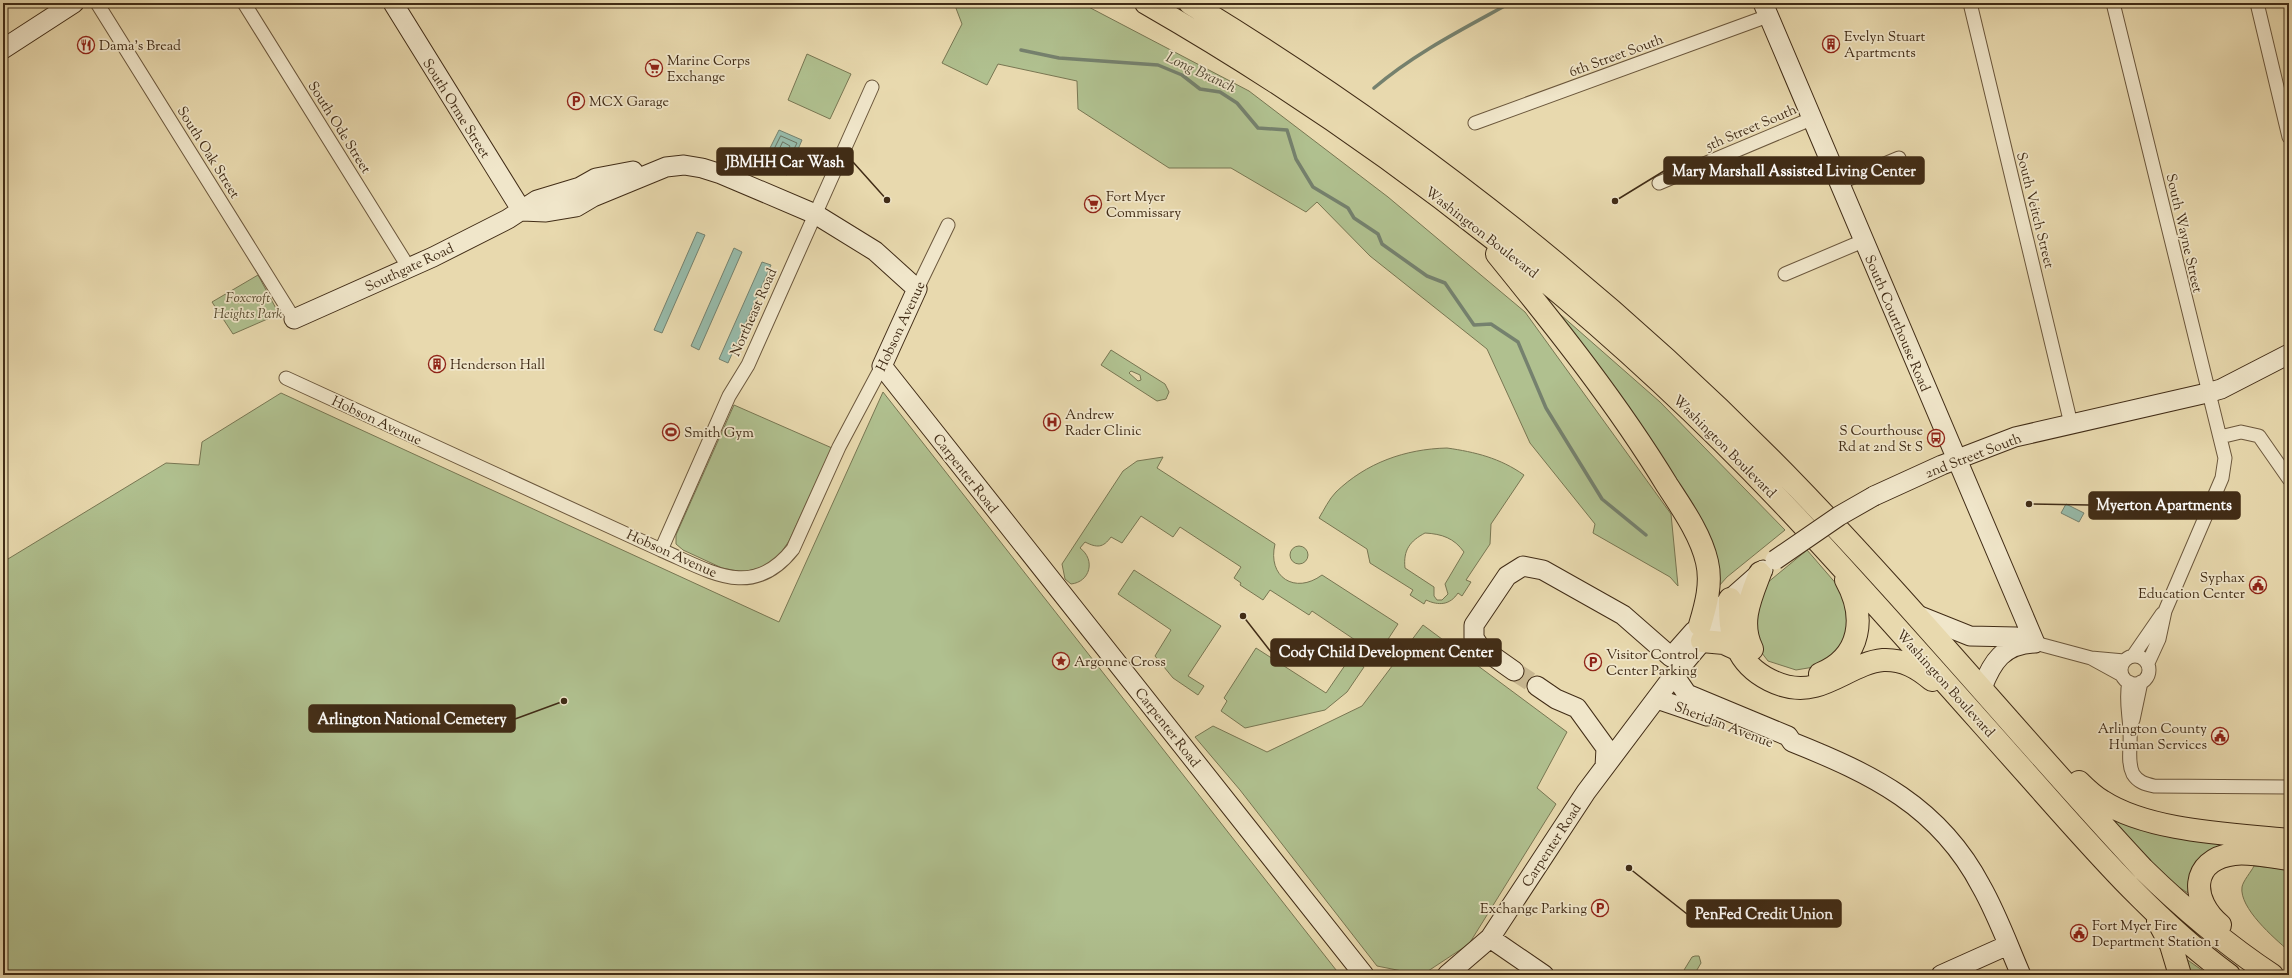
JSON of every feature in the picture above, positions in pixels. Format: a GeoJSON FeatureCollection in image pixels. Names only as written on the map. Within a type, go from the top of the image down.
{"type":"FeatureCollection","features":[{"type":"Feature","properties":{"kind":"highway","name":"Washington Boulevard"},"geometry":{"type":"LineString","coordinates":[[1146,3],[1270,78],[1373,149],[1471,222],[1552,287],[1676,397],[1764,483],[1834,558],[2098,854],[2153,911],[2229,975]]}},
{"type":"Feature","properties":{"kind":"highway","name":"Washington Boulevard"},"geometry":{"type":"LineString","coordinates":[[1190,3],[1275,56],[1376,125],[1509,224],[1573,277],[1665,358],[1812,501],[1982,688],[2113,836],[2158,884],[2214,932],[2271,975]]}},
{"type":"Feature","properties":{"kind":"highway"},"geometry":{"type":"LineString","coordinates":[[1471,222],[1537,302],[1604,390],[1649,456],[1690,523],[1703,548],[1708,569],[1708,591],[1687,649],[1724,643],[1737,649]]}},
{"type":"Feature","properties":{"kind":"highway"},"geometry":{"type":"LineString","coordinates":[[1767,567],[1746,616],[1746,630],[1753,650],[1768,667],[1782,674],[1798,678],[1813,676],[1828,671],[1842,660],[1853,644],[1858,627],[1858,611],[1855,596],[1834,558]]}},
{"type":"Feature","properties":{"kind":"highway"},"geometry":{"type":"LineString","coordinates":[[1730,599],[1731,627],[1737,649],[1753,668],[1767,678],[1781,685],[1797,688],[1821,685],[1876,661],[1891,660],[1906,663],[1924,673],[1978,719]]}},
{"type":"Feature","properties":{"kind":"highway"},"geometry":{"type":"LineString","coordinates":[[2016,728],[2055,757],[2092,794],[2126,813],[2165,824],[2289,840]]}},
{"type":"Feature","properties":{"kind":"highway"},"geometry":{"type":"LineString","coordinates":[[2271,975],[2243,944],[2207,912],[2199,898],[2198,886],[2206,868],[2221,857],[2240,854],[2289,859]]}},
{"type":"Feature","properties":{"kind":"highway"},"geometry":{"type":"LineString","coordinates":[[2153,911],[2171,945],[2180,975]]}},
{"type":"Feature","properties":{"kind":"street"},"geometry":{"type":"LineString","coordinates":[[3,49],[74,3]]}},
{"type":"Feature","properties":{"kind":"street","name":"South Oak Street"},"geometry":{"type":"LineString","coordinates":[[97,3],[294,319]]}},
{"type":"Feature","properties":{"kind":"street","name":"South Ode Street"},"geometry":{"type":"LineString","coordinates":[[244,3],[409,268]]}},
{"type":"Feature","properties":{"kind":"street","name":"South Orme Street"},"geometry":{"type":"LineString","coordinates":[[393,3],[522,211]]}},
{"type":"Feature","properties":{"kind":"street","name":"South Veitch Street"},"geometry":{"type":"LineString","coordinates":[[1970,3],[2070,424]]}},
{"type":"Feature","properties":{"kind":"street","name":"South Wayne Street"},"geometry":{"type":"LineString","coordinates":[[2113,3],[2207,393],[2225,458],[2224,470],[2165,611]]}},
{"type":"Feature","properties":{"kind":"street"},"geometry":{"type":"LineString","coordinates":[[2257,3],[2289,137]]}},
{"type":"Feature","properties":{"kind":"street","name":"South Courthouse Road"},"geometry":{"type":"LineString","coordinates":[[1766,9],[1811,119],[2034,643]]}},
{"type":"Feature","properties":{"kind":"street","name":"6th Street South"},"geometry":{"type":"LineString","coordinates":[[1475,123],[1766,9]]}},
{"type":"Feature","properties":{"kind":"street","name":"Northeast Road"},"geometry":{"type":"LineString","coordinates":[[661,550],[729,396],[748,365],[872,87]]}},
{"type":"Feature","properties":{"kind":"street","name":"5th Street South"},"geometry":{"type":"LineString","coordinates":[[1659,183],[1811,119]]}},
{"type":"Feature","properties":{"kind":"street"},"geometry":{"type":"LineString","coordinates":[[1839,183],[1899,158]]}},
{"type":"Feature","properties":{"kind":"street","name":"Southgate Road"},"geometry":{"type":"LineString","coordinates":[[294,319],[409,268],[522,211],[546,212],[576,207],[592,197],[656,169],[684,165],[702,168],[720,174],[815,214],[875,251],[917,289]]}},
{"type":"Feature","properties":{"kind":"street","name":"Hobson Avenue"},"geometry":{"type":"LineString","coordinates":[[286,378],[661,550],[720,575],[742,579],[764,575],[782,563],[793,549],[839,448],[882,366],[948,225]]}},
{"type":"Feature","properties":{"kind":"street"},"geometry":{"type":"LineString","coordinates":[[1785,274],[1863,240]]}},
{"type":"Feature","properties":{"kind":"street","name":"2nd Street South"},"geometry":{"type":"LineString","coordinates":[[1687,649],[1730,599],[1767,567],[1839,516],[1874,496],[1956,459],[2015,437],[2207,393],[2221,388],[2289,354]]}},
{"type":"Feature","properties":{"kind":"street","name":"Carpenter Road"},"geometry":{"type":"LineString","coordinates":[[882,366],[1364,975]]}},
{"type":"Feature","properties":{"kind":"street"},"geometry":{"type":"LineString","coordinates":[[2220,437],[2242,432],[2259,436],[2289,479]]}},
{"type":"Feature","properties":{"kind":"street","name":"Sheridan Avenue"},"geometry":{"type":"LineString","coordinates":[[1514,671],[1480,647],[1474,638],[1474,625],[1507,576],[1523,566],[1543,570],[1687,649],[1687,694],[1788,736],[1792,742],[1868,775],[1896,792],[1926,816],[1960,853],[1981,884],[2021,975]]}},
{"type":"Feature","properties":{"kind":"street"},"geometry":{"type":"LineString","coordinates":[[1915,614],[1970,636],[2016,637],[2091,658],[2131,680],[2148,675],[2148,664],[2159,639],[2165,611]]}},
{"type":"Feature","properties":{"kind":"street"},"geometry":{"type":"LineString","coordinates":[[2165,611],[2121,667],[2131,680],[2127,703],[2131,766],[2136,778],[2144,783],[2154,786],[2289,788]]}},
{"type":"Feature","properties":{"kind":"street"},"geometry":{"type":"LineString","coordinates":[[1982,688],[1995,660],[2012,648],[2034,643]]}},
{"type":"Feature","properties":{"kind":"street","name":"Carpenter Road"},"geometry":{"type":"LineString","coordinates":[[1448,975],[1490,938],[1583,796],[1657,699],[1687,649]]}},
{"type":"Feature","properties":{"kind":"street"},"geometry":{"type":"LineString","coordinates":[[2091,658],[2129,658],[2140,656],[2148,664]]}},
{"type":"Feature","properties":{"kind":"street"},"geometry":{"type":"LineString","coordinates":[[1537,686],[1556,699],[1576,708],[1606,748],[1605,767]]}},
{"type":"Feature","properties":{"kind":"street","name":"Sheridan Avenue"},"geometry":{"type":"LineString","coordinates":[[1657,699],[1725,722],[1777,744],[1783,745],[1792,742]]}},
{"type":"Feature","properties":{"kind":"street"},"geometry":{"type":"LineString","coordinates":[[1490,938],[1544,975]]}},
{"type":"Feature","properties":{"kind":"street"},"geometry":{"type":"LineString","coordinates":[[1942,975],[2008,945]]}},
{"type":"Feature","properties":{"kind":"green space"},"geometry":{"type":"Polygon","coordinates":[[[954,3],[1081,3],[1249,91],[1388,197],[1525,312],[1671,514],[1678,586],[1670,577],[1593,533],[1595,524],[1530,443],[1487,349],[1370,256],[1317,202],[1306,212],[1231,168],[1169,168],[1078,109],[1077,81],[998,64],[987,85],[942,63],[962,24],[954,3]]]}},
{"type":"Feature","properties":{"kind":"green space"},"geometry":{"type":"Polygon","coordinates":[[[807,54],[851,74],[830,119],[788,100],[807,54]]]}},
{"type":"Feature","properties":{"kind":"green space","name":"Foxcroft Heights Park"},"geometry":{"type":"Polygon","coordinates":[[[258,275],[279,314],[233,334],[212,302],[258,275]]]}},
{"type":"Feature","properties":{"kind":"green space"},"geometry":{"type":"Polygon","coordinates":[[[1545,301],[1660,402],[1785,530],[1727,577],[1710,596],[1715,569],[1545,301]]]}},
{"type":"Feature","properties":{"kind":"green space"},"geometry":{"type":"Polygon","coordinates":[[[1111,350],[1165,384],[1169,392],[1166,399],[1157,401],[1101,365],[1111,350]],[[1131,371],[1129,373],[1138,381],[1141,380],[1140,375],[1131,371]]]}},
{"type":"Feature","properties":{"kind":"green space"},"geometry":{"type":"Polygon","coordinates":[[[883,392],[1340,975],[3,975],[3,562],[166,463],[199,465],[202,442],[281,393],[779,622],[883,392]]]}},
{"type":"Feature","properties":{"kind":"green space"},"geometry":{"type":"Polygon","coordinates":[[[734,405],[832,448],[789,541],[778,557],[764,567],[743,572],[722,568],[683,550],[676,544],[676,535],[734,405]]]}},
{"type":"Feature","properties":{"kind":"green space"},"geometry":{"type":"Polygon","coordinates":[[[1447,448],[1477,454],[1506,464],[1524,475],[1491,524],[1490,544],[1466,580],[1471,582],[1462,596],[1458,593],[1448,602],[1440,604],[1426,600],[1424,604],[1410,595],[1413,590],[1370,563],[1367,549],[1319,518],[1336,492],[1360,473],[1401,455],[1431,449],[1447,448]],[[1425,533],[1415,539],[1406,551],[1405,568],[1434,587],[1434,596],[1437,600],[1442,600],[1448,594],[1445,584],[1464,552],[1452,540],[1425,533]]]}},
{"type":"Feature","properties":{"kind":"green space"},"geometry":{"type":"Polygon","coordinates":[[[1163,457],[1157,468],[1275,544],[1275,566],[1279,574],[1285,579],[1293,583],[1302,583],[1312,581],[1322,575],[1398,624],[1377,656],[1372,656],[1362,650],[1364,646],[1312,611],[1309,615],[1270,590],[1263,600],[1240,585],[1241,583],[1234,578],[1241,567],[1180,527],[1173,537],[1141,516],[1122,543],[1111,537],[1100,546],[1085,542],[1080,548],[1088,558],[1089,570],[1083,579],[1077,582],[1071,584],[1065,579],[1062,564],[1123,471],[1137,461],[1163,457]]]}},
{"type":"Feature","properties":{"kind":"green space"},"geometry":{"type":"Polygon","coordinates":[[[1295,546],[1303,546],[1308,551],[1306,562],[1303,564],[1295,564],[1290,559],[1290,551],[1295,546]]]}},
{"type":"Feature","properties":{"kind":"green space"},"geometry":{"type":"Polygon","coordinates":[[[1807,550],[1845,594],[1852,620],[1844,644],[1826,665],[1796,670],[1768,661],[1755,644],[1749,617],[1761,588],[1807,550]]]}},
{"type":"Feature","properties":{"kind":"green space"},"geometry":{"type":"Polygon","coordinates":[[[1134,570],[1221,626],[1188,676],[1204,686],[1198,695],[1173,678],[1155,656],[1171,630],[1118,594],[1134,570]]]}},
{"type":"Feature","properties":{"kind":"green space"},"geometry":{"type":"Polygon","coordinates":[[[1423,625],[1567,732],[1537,788],[1556,804],[1469,944],[1422,975],[1377,966],[1240,790],[1195,737],[1213,726],[1267,752],[1362,706],[1423,625]]]}},
{"type":"Feature","properties":{"kind":"green space"},"geometry":{"type":"Polygon","coordinates":[[[1256,648],[1326,693],[1350,658],[1364,667],[1347,692],[1325,710],[1245,728],[1221,711],[1227,701],[1224,698],[1256,648]]]}},
{"type":"Feature","properties":{"kind":"green space"},"geometry":{"type":"Polygon","coordinates":[[[2104,816],[2218,839],[2228,847],[2191,895],[2171,882],[2104,816]]]}},
{"type":"Feature","properties":{"kind":"green space"},"geometry":{"type":"Polygon","coordinates":[[[2254,866],[2289,869],[2289,951],[2259,922],[2246,904],[2242,887],[2254,866]]]}},
{"type":"Feature","properties":{"kind":"green space"},"geometry":{"type":"Polygon","coordinates":[[[2179,954],[2209,975],[2185,975],[2179,954]]]}},
{"type":"Feature","properties":{"kind":"green space"},"geometry":{"type":"Polygon","coordinates":[[[1699,956],[1701,963],[1694,975],[1681,975],[1692,957],[1699,956]]]}},
{"type":"Feature","properties":{"kind":"water"},"geometry":{"type":"Polygon","coordinates":[[[779,130],[802,140],[787,175],[762,164],[779,130]]]}},
{"type":"Feature","properties":{"kind":"water"},"geometry":{"type":"Polygon","coordinates":[[[697,232],[705,235],[662,333],[654,330],[697,232]]]}},
{"type":"Feature","properties":{"kind":"water"},"geometry":{"type":"Polygon","coordinates":[[[734,248],[742,252],[699,350],[691,346],[734,248]]]}},
{"type":"Feature","properties":{"kind":"water"},"geometry":{"type":"Polygon","coordinates":[[[762,262],[771,265],[728,363],[719,359],[762,262]]]}},
{"type":"Feature","properties":{"kind":"water"},"geometry":{"type":"Polygon","coordinates":[[[2066,504],[2084,513],[2079,522],[2061,513],[2066,504]]]}},
{"type":"Feature","properties":{"kind":"waterway","name":"Long Branch"},"geometry":{"type":"LineString","coordinates":[[1374,88],[1390,75],[1423,53],[1457,32],[1510,3]]}},
{"type":"Feature","properties":{"kind":"waterway"},"geometry":{"type":"LineString","coordinates":[[1021,50],[1059,58],[1158,65],[1182,75],[1200,89],[1220,92],[1237,103],[1258,128],[1287,130],[1296,159],[1313,187],[1348,208],[1354,218],[1378,234],[1382,244],[1427,276],[1445,283],[1474,325],[1491,324],[1518,342],[1546,408],[1602,499],[1646,535]]}},
{"type":"Feature","properties":{"kind":"tunnel"},"geometry":{"type":"LineString","coordinates":[[1514,671],[1537,686]]}},
{"type":"Feature","properties":{"kind":"place","name":"Evelyn Stuart Apartments"},"geometry":{"type":"Point","coordinates":[1831,44]}},
{"type":"Feature","properties":{"kind":"place","name":"Dama's Bread"},"geometry":{"type":"Point","coordinates":[86,45]}},
{"type":"Feature","properties":{"kind":"place","name":"Marine Corps Exchange"},"geometry":{"type":"Point","coordinates":[654,68]}},
{"type":"Feature","properties":{"kind":"place","name":"MCX Garage"},"geometry":{"type":"Point","coordinates":[576,101]}},
{"type":"Feature","properties":{"kind":"place","name":"JBMHH Car Wash"},"geometry":{"type":"Point","coordinates":[887,200]}},
{"type":"Feature","properties":{"kind":"place","name":"Mary Marshall Assisted Living Center"},"geometry":{"type":"Point","coordinates":[1615,201]}},
{"type":"Feature","properties":{"kind":"place","name":"Fort Myer Commissary"},"geometry":{"type":"Point","coordinates":[1093,204]}},
{"type":"Feature","properties":{"kind":"place","name":"Henderson Hall"},"geometry":{"type":"Point","coordinates":[437,364]}},
{"type":"Feature","properties":{"kind":"place","name":"Andrew Rader Clinic"},"geometry":{"type":"Point","coordinates":[1052,422]}},
{"type":"Feature","properties":{"kind":"place","name":"Smith Gym"},"geometry":{"type":"Point","coordinates":[671,432]}},
{"type":"Feature","properties":{"kind":"place","name":"S Courthouse Rd at 2nd St S"},"geometry":{"type":"Point","coordinates":[1936,438]}},
{"type":"Feature","properties":{"kind":"place","name":"Myerton Apartments"},"geometry":{"type":"Point","coordinates":[2029,504]}},
{"type":"Feature","properties":{"kind":"place","name":"Syphax Education Center"},"geometry":{"type":"Point","coordinates":[2258,585]}},
{"type":"Feature","properties":{"kind":"place","name":"Cody Child Development Center"},"geometry":{"type":"Point","coordinates":[1243,616]}},
{"type":"Feature","properties":{"kind":"place","name":"Argonne Cross"},"geometry":{"type":"Point","coordinates":[1061,661]}},
{"type":"Feature","properties":{"kind":"place","name":"Visitor Control Center Parking"},"geometry":{"type":"Point","coordinates":[1593,662]}},
{"type":"Feature","properties":{"kind":"place","name":"Arlington National Cemetery"},"geometry":{"type":"Point","coordinates":[564,701]}},
{"type":"Feature","properties":{"kind":"place","name":"Arlington County Human Services"},"geometry":{"type":"Point","coordinates":[2220,736]}},
{"type":"Feature","properties":{"kind":"place","name":"PenFed Credit Union"},"geometry":{"type":"Point","coordinates":[1629,868]}},
{"type":"Feature","properties":{"kind":"place","name":"Exchange Parking"},"geometry":{"type":"Point","coordinates":[1600,908]}},
{"type":"Feature","properties":{"kind":"place","name":"Fort Myer Fire Department Station 1"},"geometry":{"type":"Point","coordinates":[2079,933]}}]}
